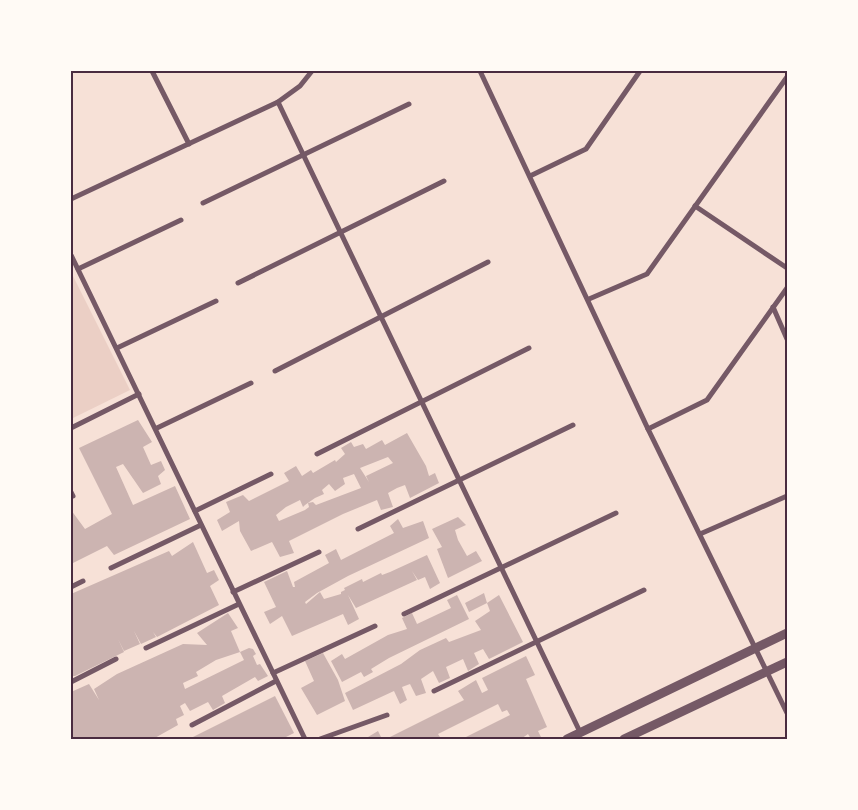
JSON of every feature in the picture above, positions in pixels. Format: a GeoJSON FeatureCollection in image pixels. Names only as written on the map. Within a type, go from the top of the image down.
{"type":"FeatureCollection","features":[{"type":"Feature","properties":{"kind":"street"},"geometry":{"type":"LineString","coordinates":[[152,71],[189,144]]}},
{"type":"Feature","properties":{"kind":"street"},"geometry":{"type":"LineString","coordinates":[[71,199],[278,102],[300,86],[312,71]]}},
{"type":"Feature","properties":{"kind":"street"},"geometry":{"type":"LineString","coordinates":[[480,71],[648,429],[787,713]]}},
{"type":"Feature","properties":{"kind":"street"},"geometry":{"type":"LineString","coordinates":[[530,176],[586,149],[640,71]]}},
{"type":"Feature","properties":{"kind":"street"},"geometry":{"type":"LineString","coordinates":[[589,300],[647,274],[787,76]]}},
{"type":"Feature","properties":{"kind":"street"},"geometry":{"type":"LineString","coordinates":[[278,102],[580,732]]}},
{"type":"Feature","properties":{"kind":"street"},"geometry":{"type":"LineString","coordinates":[[203,203],[409,104]]}},
{"type":"Feature","properties":{"kind":"street"},"geometry":{"type":"LineString","coordinates":[[238,283],[444,181]]}},
{"type":"Feature","properties":{"kind":"street"},"geometry":{"type":"LineString","coordinates":[[695,206],[787,268]]}},
{"type":"Feature","properties":{"kind":"street"},"geometry":{"type":"LineString","coordinates":[[78,269],[181,220]]}},
{"type":"Feature","properties":{"kind":"street"},"geometry":{"type":"LineString","coordinates":[[71,255],[157,428],[233,592],[305,739]]}},
{"type":"Feature","properties":{"kind":"street"},"geometry":{"type":"LineString","coordinates":[[275,371],[488,262]]}},
{"type":"Feature","properties":{"kind":"street"},"geometry":{"type":"LineString","coordinates":[[648,429],[707,400],[787,288]]}},
{"type":"Feature","properties":{"kind":"street"},"geometry":{"type":"LineString","coordinates":[[117,348],[216,301]]}},
{"type":"Feature","properties":{"kind":"street"},"geometry":{"type":"LineString","coordinates":[[773,308],[787,339]]}},
{"type":"Feature","properties":{"kind":"street"},"geometry":{"type":"LineString","coordinates":[[316,454],[529,348]]}},
{"type":"Feature","properties":{"kind":"street"},"geometry":{"type":"LineString","coordinates":[[157,428],[251,383]]}},
{"type":"Feature","properties":{"kind":"street"},"geometry":{"type":"LineString","coordinates":[[71,428],[139,394]]}},
{"type":"Feature","properties":{"kind":"street"},"geometry":{"type":"LineString","coordinates":[[358,529],[573,425]]}},
{"type":"Feature","properties":{"kind":"street"},"geometry":{"type":"LineString","coordinates":[[195,510],[271,474]]}},
{"type":"Feature","properties":{"kind":"street"},"geometry":{"type":"LineString","coordinates":[[700,534],[787,496]]}},
{"type":"Feature","properties":{"kind":"street"},"geometry":{"type":"LineString","coordinates":[[404,614],[616,513]]}},
{"type":"Feature","properties":{"kind":"street"},"geometry":{"type":"LineString","coordinates":[[111,568],[202,525]]}},
{"type":"Feature","properties":{"kind":"street"},"geometry":{"type":"LineString","coordinates":[[233,592],[319,552]]}},
{"type":"Feature","properties":{"kind":"street"},"geometry":{"type":"LineString","coordinates":[[71,587],[83,581]]}},
{"type":"Feature","properties":{"kind":"street"},"geometry":{"type":"LineString","coordinates":[[434,690],[644,590]]}},
{"type":"Feature","properties":{"kind":"street"},"geometry":{"type":"LineString","coordinates":[[146,648],[239,604]]}},
{"type":"Feature","properties":{"kind":"street"},"geometry":{"type":"LineString","coordinates":[[273,673],[375,626]]}},
{"type":"Feature","properties":{"kind":"street"},"geometry":{"type":"LineString","coordinates":[[567,739],[787,633]]}},
{"type":"Feature","properties":{"kind":"street"},"geometry":{"type":"LineString","coordinates":[[71,682],[116,658]]}},
{"type":"Feature","properties":{"kind":"street"},"geometry":{"type":"LineString","coordinates":[[624,739],[787,662]]}},
{"type":"Feature","properties":{"kind":"street"},"geometry":{"type":"LineString","coordinates":[[192,725],[276,681]]}},
{"type":"Feature","properties":{"kind":"street"},"geometry":{"type":"LineString","coordinates":[[320,739],[387,715]]}},
{"type":"Feature","properties":{"kind":"shaded area"},"geometry":{"type":"Polygon","coordinates":[[[71,272],[130,390],[71,419],[71,272]]]}},
{"type":"Feature","properties":{"kind":"building"},"geometry":{"type":"Polygon","coordinates":[[[138,420],[152,442],[143,447],[151,465],[161,461],[165,470],[158,476],[161,484],[143,493],[123,464],[116,467],[133,505],[175,486],[190,519],[114,555],[107,546],[71,564],[71,510],[85,529],[112,514],[79,448],[138,420]]]}},
{"type":"Feature","properties":{"kind":"building"},"geometry":{"type":"Polygon","coordinates":[[[407,433],[426,466],[429,476],[435,473],[439,483],[410,498],[405,485],[397,488],[388,493],[393,507],[381,510],[377,500],[343,514],[289,541],[294,553],[280,557],[272,542],[251,551],[240,531],[239,521],[222,531],[217,520],[230,512],[226,502],[243,495],[249,501],[289,481],[284,473],[296,466],[302,476],[311,470],[313,473],[335,460],[336,462],[345,454],[341,448],[351,442],[354,447],[363,444],[366,449],[382,440],[385,445],[407,433]],[[388,457],[360,468],[369,482],[366,476],[393,463],[388,457]],[[354,474],[343,478],[345,484],[335,491],[329,484],[322,490],[324,494],[315,498],[305,505],[303,507],[300,500],[286,507],[276,515],[279,521],[305,510],[309,507],[308,503],[313,502],[316,505],[361,488],[354,474]]]}},
{"type":"Feature","properties":{"kind":"building"},"geometry":{"type":"Polygon","coordinates":[[[458,517],[466,525],[455,530],[458,540],[467,556],[476,551],[482,561],[448,578],[437,549],[442,547],[432,529],[458,517]]]}},
{"type":"Feature","properties":{"kind":"building"},"geometry":{"type":"Polygon","coordinates":[[[398,519],[403,528],[423,521],[429,538],[348,576],[317,593],[305,602],[306,604],[320,592],[324,599],[341,594],[345,590],[344,588],[362,579],[363,582],[381,573],[382,575],[427,555],[440,583],[430,589],[425,577],[418,580],[412,571],[417,580],[356,608],[348,595],[359,619],[348,625],[343,614],[292,636],[282,616],[270,624],[264,612],[276,607],[264,582],[287,571],[293,587],[295,587],[294,582],[329,563],[325,555],[336,549],[341,560],[394,533],[390,526],[398,519]]]}},
{"type":"Feature","properties":{"kind":"building"},"geometry":{"type":"Polygon","coordinates":[[[193,542],[207,573],[214,570],[219,580],[210,586],[219,605],[157,637],[153,632],[156,637],[141,644],[134,631],[140,644],[124,651],[118,639],[124,652],[75,676],[71,676],[71,594],[169,551],[172,556],[193,542]]]}},
{"type":"Feature","properties":{"kind":"building"},"geometry":{"type":"Polygon","coordinates":[[[484,593],[487,603],[469,612],[465,603],[484,593]]]}},
{"type":"Feature","properties":{"kind":"building"},"geometry":{"type":"Polygon","coordinates":[[[457,595],[469,619],[389,658],[371,669],[373,672],[364,677],[361,672],[342,682],[331,661],[342,654],[345,659],[388,635],[407,629],[402,618],[412,613],[417,624],[451,608],[447,600],[457,595]]]}},
{"type":"Feature","properties":{"kind":"building"},"geometry":{"type":"Polygon","coordinates":[[[499,595],[523,642],[489,659],[483,649],[474,653],[479,664],[468,671],[463,659],[446,667],[450,678],[439,683],[433,671],[421,679],[426,693],[416,696],[410,684],[402,687],[407,700],[400,704],[394,691],[353,710],[345,693],[401,664],[420,650],[446,638],[449,642],[481,630],[475,621],[490,611],[487,603],[499,595]]]}},
{"type":"Feature","properties":{"kind":"building"},"geometry":{"type":"Polygon","coordinates":[[[228,613],[238,628],[231,631],[240,652],[249,648],[253,649],[256,654],[253,656],[257,665],[260,664],[268,676],[258,681],[255,677],[222,696],[225,703],[213,710],[208,702],[190,711],[185,703],[180,706],[184,715],[176,719],[178,725],[153,739],[71,739],[71,692],[89,684],[99,700],[94,689],[117,674],[183,644],[207,645],[197,633],[228,613]],[[240,652],[216,660],[196,672],[198,676],[183,683],[185,689],[244,660],[240,652]]]}},
{"type":"Feature","properties":{"kind":"building"},"geometry":{"type":"Polygon","coordinates":[[[323,653],[338,680],[345,701],[317,715],[301,688],[314,681],[305,661],[323,653]]]}},
{"type":"Feature","properties":{"kind":"building"},"geometry":{"type":"Polygon","coordinates":[[[526,656],[535,675],[526,679],[547,727],[538,731],[541,737],[531,739],[528,734],[521,739],[462,739],[510,715],[507,710],[502,712],[498,704],[438,734],[440,737],[437,739],[386,739],[464,700],[458,691],[476,680],[482,693],[488,690],[482,678],[526,656]]]}},
{"type":"Feature","properties":{"kind":"building"},"geometry":{"type":"Polygon","coordinates":[[[275,696],[294,733],[282,739],[189,739],[275,696]]]}},
{"type":"Feature","properties":{"kind":"building"},"geometry":{"type":"Polygon","coordinates":[[[378,731],[382,739],[364,739],[368,737],[378,731]]]}}]}
